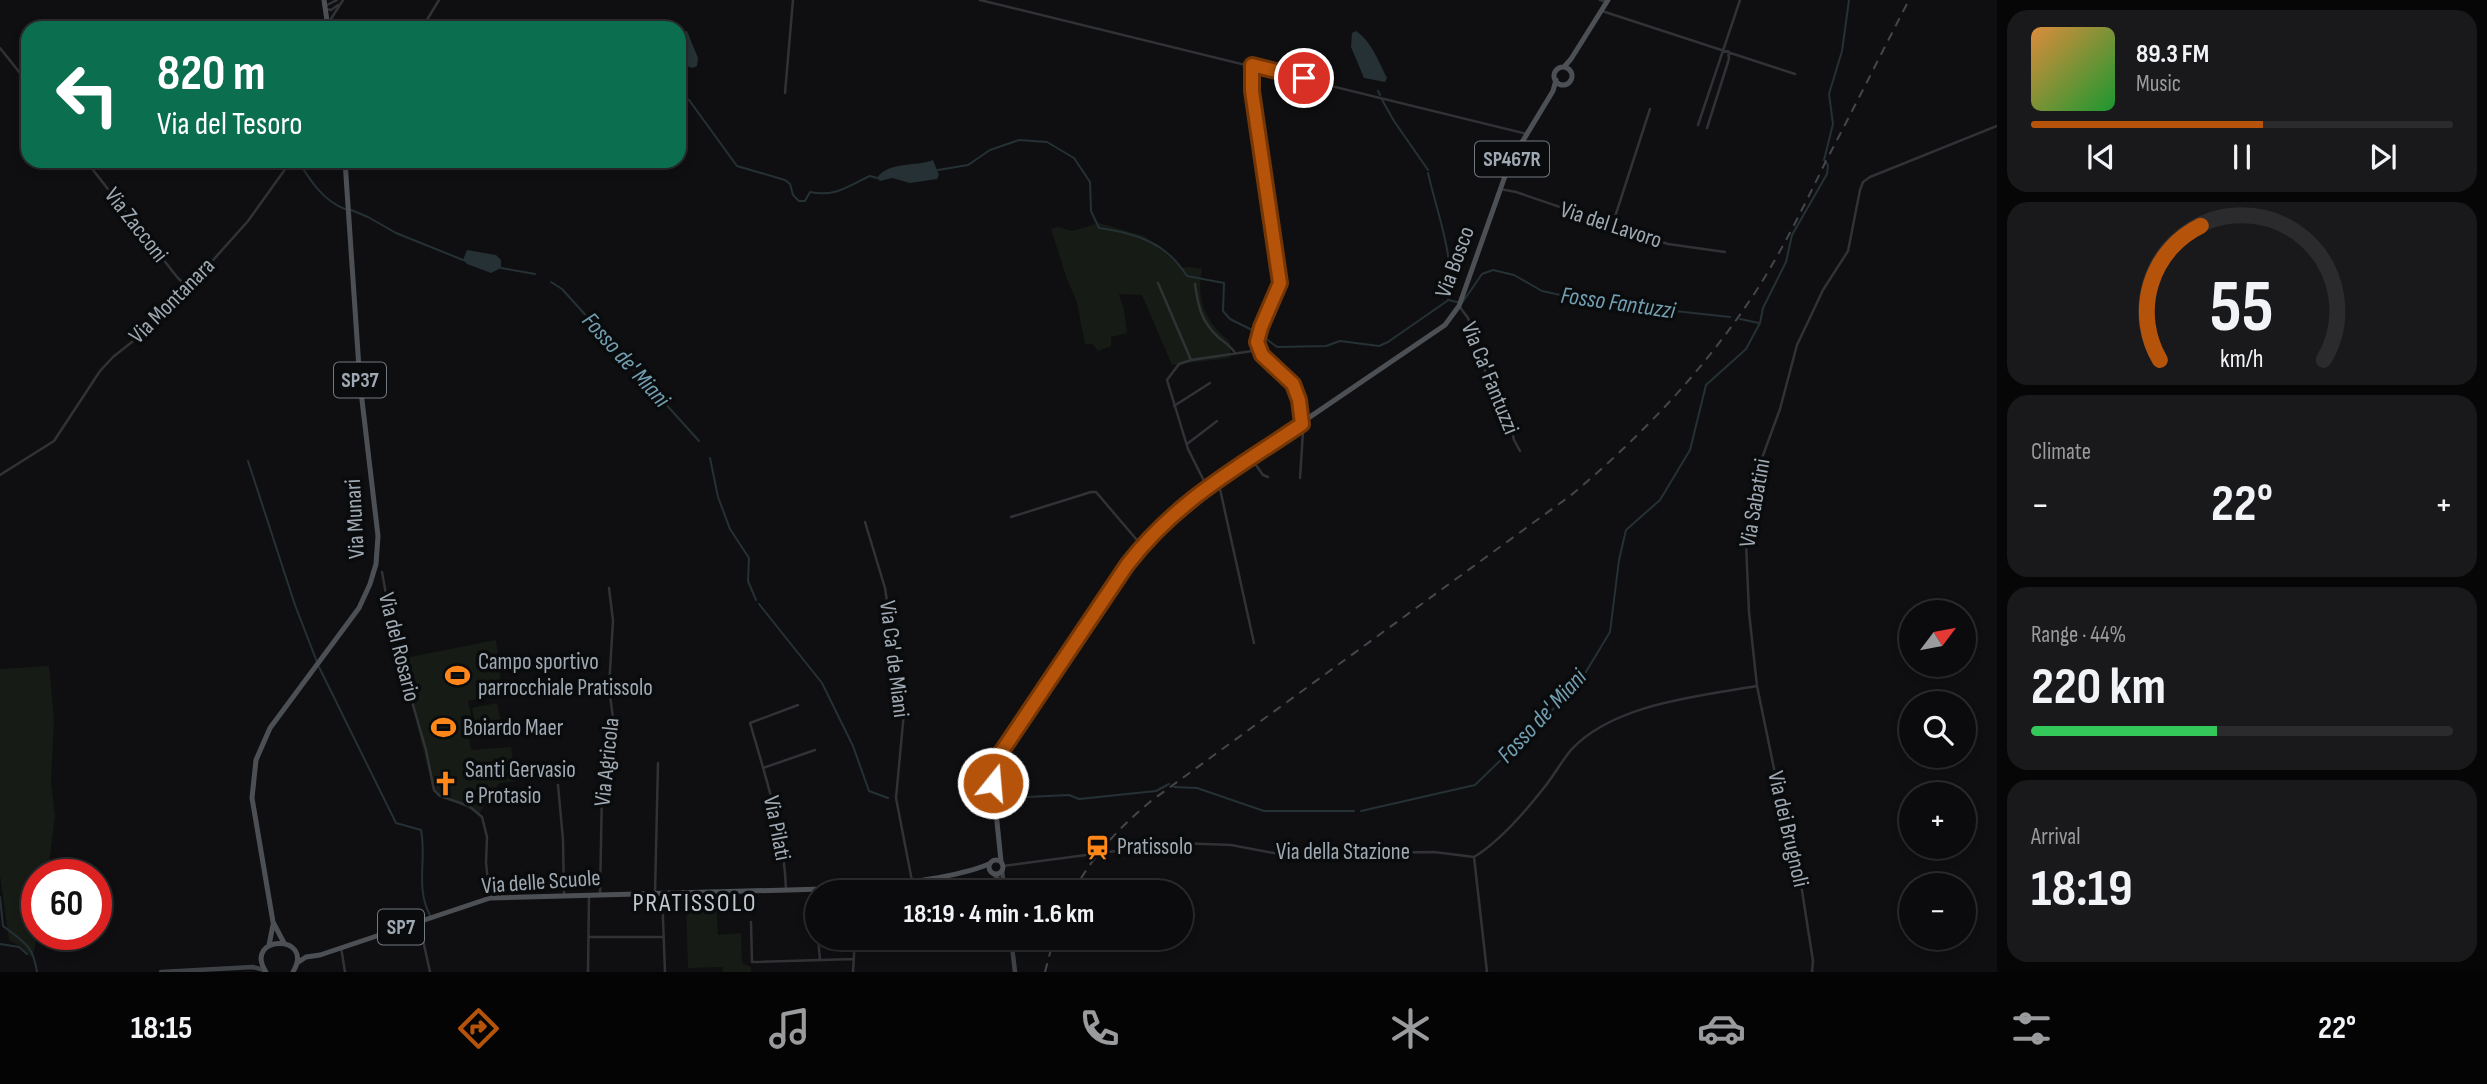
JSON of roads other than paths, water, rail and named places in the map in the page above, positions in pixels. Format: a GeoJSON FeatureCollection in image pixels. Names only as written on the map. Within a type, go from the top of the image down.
{"type":"FeatureCollection","features":[{"type":"Feature","properties":{"kind":"main road","name":"Via Bosco"},"geometry":{"type":"LineString","coordinates":[[1553,91],[1571,80],[1567,69],[1605,1]]}},
{"type":"Feature","properties":{"kind":"main road","name":"Via Bosco"},"geometry":{"type":"LineString","coordinates":[[1004,880],[993,783],[1000,754],[1142,546],[1164,522],[1207,487],[1445,325],[1460,303],[1510,162],[1553,91],[1555,72],[1567,69]]}},
{"type":"Feature","properties":{"kind":"main road"},"geometry":{"type":"LineString","coordinates":[[1556,80],[1562,85]]}},
{"type":"Feature","properties":{"kind":"main road","name":"Via Munari"},"geometry":{"type":"LineString","coordinates":[[284,943],[273,922],[253,810],[253,774],[258,751],[268,731],[363,599],[373,577],[377,554],[377,528],[361,391],[345,168]]}},
{"type":"Feature","properties":{"kind":"main road","name":"Via Bosco"},"geometry":{"type":"LineString","coordinates":[[998,839],[990,862],[998,880]]}},
{"type":"Feature","properties":{"kind":"main road"},"geometry":{"type":"LineString","coordinates":[[990,862],[997,859],[1002,866],[999,874],[993,873]]}},
{"type":"Feature","properties":{"kind":"main road","name":"Via delle Scuole"},"geometry":{"type":"LineString","coordinates":[[916,880],[978,869],[990,862]]}},
{"type":"Feature","properties":{"kind":"main road","name":"Via delle Scuole"},"geometry":{"type":"LineString","coordinates":[[978,869],[993,873]]}},
{"type":"Feature","properties":{"kind":"main road","name":"Via delle Scuole"},"geometry":{"type":"LineString","coordinates":[[297,963],[490,898],[805,889]]}},
{"type":"Feature","properties":{"kind":"main road","name":"Via Munari"},"geometry":{"type":"LineString","coordinates":[[269,945],[273,922]]}},
{"type":"Feature","properties":{"kind":"main road"},"geometry":{"type":"LineString","coordinates":[[246,968],[256,963],[269,945],[284,943],[295,951],[313,956]]}},
{"type":"Feature","properties":{"kind":"main road"},"geometry":{"type":"LineString","coordinates":[[1012,950],[1015,972]]}},
{"type":"Feature","properties":{"kind":"main road"},"geometry":{"type":"LineString","coordinates":[[293,972],[297,963],[295,951]]}},
{"type":"Feature","properties":{"kind":"main road"},"geometry":{"type":"LineString","coordinates":[[161,972],[246,968],[265,971],[262,956]]}},
{"type":"Feature","properties":{"kind":"street"},"geometry":{"type":"LineString","coordinates":[[325,5],[337,0]]}},
{"type":"Feature","properties":{"kind":"street"},"geometry":{"type":"LineString","coordinates":[[325,5],[335,8],[343,0]]}},
{"type":"Feature","properties":{"kind":"street"},"geometry":{"type":"LineString","coordinates":[[331,21],[343,0]]}},
{"type":"Feature","properties":{"kind":"street"},"geometry":{"type":"LineString","coordinates":[[426,21],[439,0]]}},
{"type":"Feature","properties":{"kind":"street"},"geometry":{"type":"LineString","coordinates":[[785,93],[793,0]]}},
{"type":"Feature","properties":{"kind":"street"},"geometry":{"type":"LineString","coordinates":[[980,0],[1527,134]]}},
{"type":"Feature","properties":{"kind":"street"},"geometry":{"type":"LineString","coordinates":[[1698,125],[1726,51],[1740,0]]}},
{"type":"Feature","properties":{"kind":"street"},"geometry":{"type":"LineString","coordinates":[[1602,10],[1795,74]]}},
{"type":"Feature","properties":{"kind":"street"},"geometry":{"type":"LineString","coordinates":[[0,48],[21,74]]}},
{"type":"Feature","properties":{"kind":"street"},"geometry":{"type":"LineString","coordinates":[[1707,128],[1729,59],[1726,51]]}},
{"type":"Feature","properties":{"kind":"street"},"geometry":{"type":"LineString","coordinates":[[1252,65],[1252,91],[1280,283],[1257,342],[1259,350],[1293,384],[1299,400],[1303,432],[1300,478]]}},
{"type":"Feature","properties":{"kind":"street"},"geometry":{"type":"LineString","coordinates":[[1612,226],[1650,109]]}},
{"type":"Feature","properties":{"kind":"street","name":"Via Sabatini"},"geometry":{"type":"LineString","coordinates":[[1757,686],[1745,563],[1748,526],[1757,479],[1765,445],[1783,401],[1800,340],[1823,290],[1848,251],[1861,185],[1870,177],[1997,126]]}},
{"type":"Feature","properties":{"kind":"street","name":"Via Zacconi"},"geometry":{"type":"LineString","coordinates":[[91,168],[177,277],[189,284]]}},
{"type":"Feature","properties":{"kind":"street","name":"Via Montanara"},"geometry":{"type":"LineString","coordinates":[[0,475],[54,441],[100,371],[181,296],[248,221],[286,168]]}},
{"type":"Feature","properties":{"kind":"street","name":"Via del Lavoro"},"geometry":{"type":"LineString","coordinates":[[1500,189],[1516,192],[1668,244],[1725,252]]}},
{"type":"Feature","properties":{"kind":"street"},"geometry":{"type":"LineString","coordinates":[[1158,284],[1191,360]]}},
{"type":"Feature","properties":{"kind":"street"},"geometry":{"type":"LineString","coordinates":[[1195,284],[1203,319],[1235,353]]}},
{"type":"Feature","properties":{"kind":"street","name":"Via Ca' Fantuzzi"},"geometry":{"type":"LineString","coordinates":[[1460,303],[1468,318],[1490,386],[1507,410],[1514,440],[1520,451]]}},
{"type":"Feature","properties":{"kind":"street"},"geometry":{"type":"LineString","coordinates":[[1207,487],[1187,444],[1167,380],[1179,364],[1191,360],[1259,350]]}},
{"type":"Feature","properties":{"kind":"street"},"geometry":{"type":"LineString","coordinates":[[1174,407],[1210,383]]}},
{"type":"Feature","properties":{"kind":"street"},"geometry":{"type":"LineString","coordinates":[[1187,444],[1217,421]]}},
{"type":"Feature","properties":{"kind":"street"},"geometry":{"type":"LineString","coordinates":[[1251,458],[1263,475],[1268,477]]}},
{"type":"Feature","properties":{"kind":"street"},"geometry":{"type":"LineString","coordinates":[[1218,480],[1254,643]]}},
{"type":"Feature","properties":{"kind":"street"},"geometry":{"type":"LineString","coordinates":[[1011,517],[1096,492],[1142,546]]}},
{"type":"Feature","properties":{"kind":"street","name":"Via Ca' de Miani"},"geometry":{"type":"LineString","coordinates":[[865,522],[885,588],[904,712],[896,798],[912,880]]}},
{"type":"Feature","properties":{"kind":"street","name":"Via del Rosario"},"geometry":{"type":"LineString","coordinates":[[382,572],[394,639],[426,750],[434,790],[440,796],[476,810],[485,826],[490,898]]}},
{"type":"Feature","properties":{"kind":"street","name":"Via Agricola"},"geometry":{"type":"LineString","coordinates":[[600,895],[601,790],[614,732],[609,687],[613,621],[609,588]]}},
{"type":"Feature","properties":{"kind":"street"},"geometry":{"type":"LineString","coordinates":[[1487,972],[1474,857],[1486,849],[1543,790],[1571,750],[1594,731],[1623,716],[1680,700],[1757,686]]}},
{"type":"Feature","properties":{"kind":"street","name":"Via dei Brugnoli"},"geometry":{"type":"LineString","coordinates":[[1757,686],[1784,817],[1798,865],[1813,961],[1812,972]]}},
{"type":"Feature","properties":{"kind":"street","name":"Via Pilati"},"geometry":{"type":"LineString","coordinates":[[786,889],[785,860],[750,723],[798,705]]}},
{"type":"Feature","properties":{"kind":"street","name":"Via Pilati"},"geometry":{"type":"LineString","coordinates":[[763,768],[815,750]]}},
{"type":"Feature","properties":{"kind":"street"},"geometry":{"type":"LineString","coordinates":[[658,763],[659,893],[665,972]]}},
{"type":"Feature","properties":{"kind":"street"},"geometry":{"type":"LineString","coordinates":[[558,785],[564,895]]}},
{"type":"Feature","properties":{"kind":"street","name":"Via della Stazione"},"geometry":{"type":"LineString","coordinates":[[1002,866],[1177,843],[1230,845],[1279,855],[1434,852],[1474,857]]}},
{"type":"Feature","properties":{"kind":"street"},"geometry":{"type":"LineString","coordinates":[[588,972],[589,896]]}},
{"type":"Feature","properties":{"kind":"street"},"geometry":{"type":"LineString","coordinates":[[419,922],[430,972]]}},
{"type":"Feature","properties":{"kind":"street"},"geometry":{"type":"LineString","coordinates":[[751,922],[752,962]]}},
{"type":"Feature","properties":{"kind":"street"},"geometry":{"type":"LineString","coordinates":[[589,937],[664,937]]}},
{"type":"Feature","properties":{"kind":"street"},"geometry":{"type":"LineString","coordinates":[[341,947],[345,972]]}},
{"type":"Feature","properties":{"kind":"street"},"geometry":{"type":"LineString","coordinates":[[819,950],[820,960]]}},
{"type":"Feature","properties":{"kind":"street"},"geometry":{"type":"LineString","coordinates":[[853,972],[854,950]]}},
{"type":"Feature","properties":{"kind":"street"},"geometry":{"type":"LineString","coordinates":[[746,962],[854,959]]}},
{"type":"Feature","properties":{"kind":"waterway","name":"Fosso de' Miani"},"geometry":{"type":"LineString","coordinates":[[1361,811],[1475,785],[1578,685],[1610,632],[1619,560],[1626,530],[1660,500],[1690,450],[1706,385],[1746,349],[1786,262],[1792,235],[1827,174],[1828,165],[1824,160],[1833,124],[1829,94],[1842,51],[1849,0]]}},
{"type":"Feature","properties":{"kind":"waterway","name":"Fosso Fantuzzi"},"geometry":{"type":"LineString","coordinates":[[1378,91],[1380,95]]}},
{"type":"Feature","properties":{"kind":"waterway"},"geometry":{"type":"LineString","coordinates":[[686,98],[737,166],[785,180],[799,201],[805,201],[810,192],[835,192],[870,176],[877,178]]}},
{"type":"Feature","properties":{"kind":"waterway","name":"Fosso Fantuzzi"},"geometry":{"type":"LineString","coordinates":[[1381,98],[1428,170]]}},
{"type":"Feature","properties":{"kind":"waterway"},"geometry":{"type":"LineString","coordinates":[[938,170],[968,165],[990,150],[1019,140],[1047,142],[1074,158],[1090,182],[1091,211],[1099,228],[1126,233],[1149,242],[1170,255],[1187,276],[1224,283],[1223,311],[1230,319],[1258,333]]}},
{"type":"Feature","properties":{"kind":"waterway","name":"Fosso de' Miani"},"geometry":{"type":"LineString","coordinates":[[303,168],[325,196],[345,209]]}},
{"type":"Feature","properties":{"kind":"waterway","name":"Fosso Fantuzzi"},"geometry":{"type":"LineString","coordinates":[[1428,173],[1448,252],[1448,300],[1457,302]]}},
{"type":"Feature","properties":{"kind":"waterway","name":"Fosso de' Miani"},"geometry":{"type":"LineString","coordinates":[[351,210],[396,233],[463,260]]}},
{"type":"Feature","properties":{"kind":"waterway","name":"Fosso de' Miani"},"geometry":{"type":"LineString","coordinates":[[501,268],[535,274]]}},
{"type":"Feature","properties":{"kind":"waterway","name":"Fosso Fantuzzi"},"geometry":{"type":"LineString","coordinates":[[1462,303],[1482,274],[1493,270],[1514,275],[1542,291],[1592,302],[1730,317]]}},
{"type":"Feature","properties":{"kind":"waterway","name":"Fosso de' Miani"},"geometry":{"type":"LineString","coordinates":[[551,282],[562,289],[699,441]]}},
{"type":"Feature","properties":{"kind":"waterway"},"geometry":{"type":"LineString","coordinates":[[1261,335],[1277,347],[1326,346],[1340,341],[1379,346],[1447,301]]}},
{"type":"Feature","properties":{"kind":"waterway","name":"Fosso Fantuzzi"},"geometry":{"type":"LineString","coordinates":[[1740,319],[1759,323]]}},
{"type":"Feature","properties":{"kind":"waterway","name":"Fosso de' Miani"},"geometry":{"type":"LineString","coordinates":[[710,458],[718,497],[730,529],[749,558],[748,581],[756,600]]}},
{"type":"Feature","properties":{"kind":"waterway"},"geometry":{"type":"LineString","coordinates":[[248,461],[295,605],[317,662]]}},
{"type":"Feature","properties":{"kind":"waterway","name":"Fosso de' Miani"},"geometry":{"type":"LineString","coordinates":[[759,604],[822,683],[853,746],[869,791],[888,798]]}},
{"type":"Feature","properties":{"kind":"waterway"},"geometry":{"type":"LineString","coordinates":[[319,667],[396,823],[421,830],[423,894],[430,915]]}},
{"type":"Feature","properties":{"kind":"waterway","name":"Fosso de' Miani"},"geometry":{"type":"LineString","coordinates":[[1007,798],[1069,795],[1079,799],[1156,791],[1169,784]]}},
{"type":"Feature","properties":{"kind":"waterway","name":"Fosso de' Miani"},"geometry":{"type":"LineString","coordinates":[[1174,787],[1197,788],[1264,811],[1354,811]]}},
{"type":"Feature","properties":{"kind":"waterway"},"geometry":{"type":"LineString","coordinates":[[0,897],[3,926],[22,940],[30,950],[37,972]]}},
{"type":"Feature","properties":{"kind":"waterway"},"geometry":{"type":"LineString","coordinates":[[0,944],[19,947],[27,954]]}},
{"type":"Feature","properties":{"kind":"railway"},"geometry":{"type":"LineString","coordinates":[[1080,880],[1107,843],[1151,801],[1570,496],[1648,425],[1695,373],[1768,273],[1909,0]]}},
{"type":"Feature","properties":{"kind":"railway"},"geometry":{"type":"LineString","coordinates":[[1045,972],[1051,950]]}},
{"type":"Feature","properties":{"kind":"place","name":"Campo sportivo parrocchiale Pratissolo"},"geometry":{"type":"Point","coordinates":[458,675]}},
{"type":"Feature","properties":{"kind":"place","name":"Boiardo Maer"},"geometry":{"type":"Point","coordinates":[443,728]}},
{"type":"Feature","properties":{"kind":"place","name":"Santi Gervasio e Protasio"},"geometry":{"type":"Point","coordinates":[445,783]}},
{"type":"Feature","properties":{"kind":"place","name":"Pratissolo"},"geometry":{"type":"Point","coordinates":[1097,847]}},
{"type":"Feature","properties":{"kind":"district","name":"PRATISSOLO"},"geometry":{"type":"Point","coordinates":[695,903]}}]}
